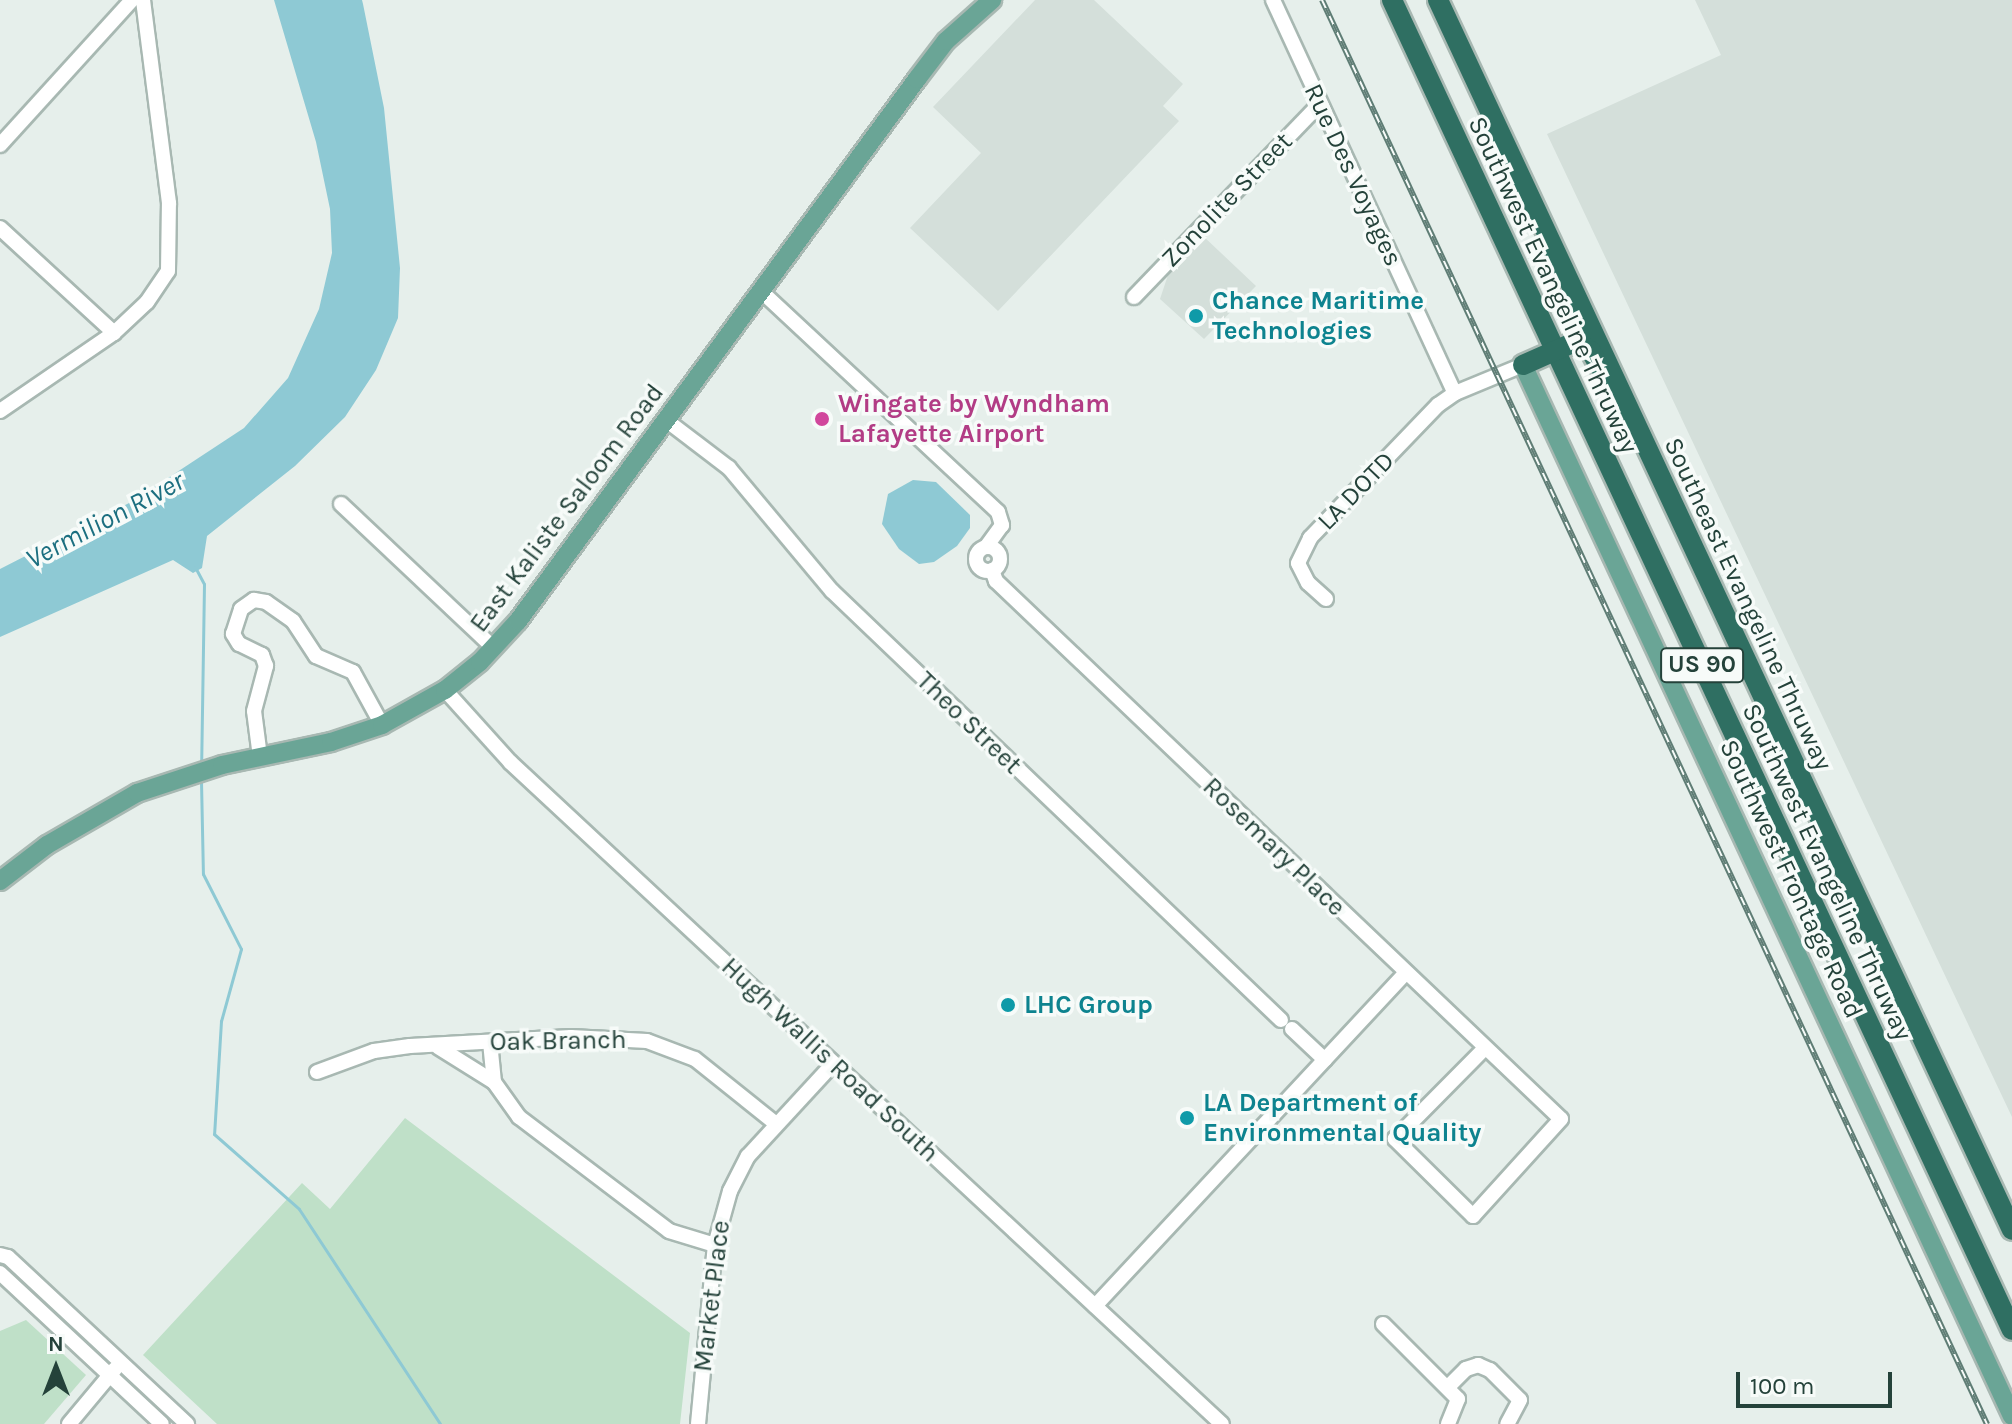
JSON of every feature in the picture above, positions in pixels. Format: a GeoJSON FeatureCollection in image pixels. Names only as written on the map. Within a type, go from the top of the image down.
{"type":"FeatureCollection","features":[{"type":"Feature","properties":{"kind":"highway","name":"Southwest Evangeline Thruway"},"geometry":{"type":"LineString","coordinates":[[1392,0],[2012,1330]]}},
{"type":"Feature","properties":{"kind":"highway"},"geometry":{"type":"LineString","coordinates":[[1431,0],[1456,40]]}},
{"type":"Feature","properties":{"kind":"highway","name":"Southeast Evangeline Thruway"},"geometry":{"type":"LineString","coordinates":[[1438,0],[2012,1230]]}},
{"type":"Feature","properties":{"kind":"highway"},"geometry":{"type":"LineString","coordinates":[[1523,365],[1554,349],[1581,344],[1616,382]]}},
{"type":"Feature","properties":{"kind":"highway"},"geometry":{"type":"LineString","coordinates":[[1523,365],[1549,370],[1573,391]]}},
{"type":"Feature","properties":{"kind":"main road","name":"East Kaliste Saloom Road"},"geometry":{"type":"LineString","coordinates":[[0,881],[74,828],[176,778],[382,725],[445,690],[494,648],[930,62],[989,1]]}},
{"type":"Feature","properties":{"kind":"main road","name":"Southwest Frontage Road"},"geometry":{"type":"LineString","coordinates":[[1523,365],[2012,1416]]}},
{"type":"Feature","properties":{"kind":"street"},"geometry":{"type":"LineString","coordinates":[[0,145],[132,0]]}},
{"type":"Feature","properties":{"kind":"street"},"geometry":{"type":"LineString","coordinates":[[0,411],[114,333],[161,285],[170,262],[169,203],[143,0]]}},
{"type":"Feature","properties":{"kind":"street","name":"Rue Des Voyages"},"geometry":{"type":"LineString","coordinates":[[1273,0],[1455,393]]}},
{"type":"Feature","properties":{"kind":"street","name":"Zonolite Street"},"geometry":{"type":"LineString","coordinates":[[1134,297],[1320,104]]}},
{"type":"Feature","properties":{"kind":"street"},"geometry":{"type":"LineString","coordinates":[[0,228],[114,333]]}},
{"type":"Feature","properties":{"kind":"street","name":"Rosemary Place"},"geometry":{"type":"LineString","coordinates":[[761,291],[998,512],[1002,525],[986,547],[999,555],[992,570],[996,581],[1483,1050],[1561,1119],[1473,1216],[1395,1139],[1483,1050]]}},
{"type":"Feature","properties":{"kind":"street"},"geometry":{"type":"LineString","coordinates":[[1455,393],[1523,365]]}},
{"type":"Feature","properties":{"kind":"street","name":"LA DOTD"},"geometry":{"type":"LineString","coordinates":[[1326,599],[1308,583],[1298,563],[1310,538],[1455,393]]}},
{"type":"Feature","properties":{"kind":"street","name":"Theo Street"},"geometry":{"type":"LineString","coordinates":[[666,420],[729,468],[832,591],[1325,1060]]}},
{"type":"Feature","properties":{"kind":"street"},"geometry":{"type":"LineString","coordinates":[[341,504],[494,648]]}},
{"type":"Feature","properties":{"kind":"street"},"geometry":{"type":"LineString","coordinates":[[260,757],[254,711],[264,658],[239,644],[233,634],[241,609],[254,600],[266,602],[293,621],[316,656],[353,672],[382,725]]}},
{"type":"Feature","properties":{"kind":"street","name":"Hugh Wallis Road South"},"geometry":{"type":"LineString","coordinates":[[445,690],[474,727],[1222,1424]]}},
{"type":"Feature","properties":{"kind":"street"},"geometry":{"type":"LineString","coordinates":[[1095,1306],[1405,974]]}},
{"type":"Feature","properties":{"kind":"street","name":"Oak Branch"},"geometry":{"type":"LineString","coordinates":[[317,1072],[374,1051],[434,1045],[571,1037],[672,1046],[776,1124]]}},
{"type":"Feature","properties":{"kind":"street"},"geometry":{"type":"LineString","coordinates":[[490,1042],[494,1082]]}},
{"type":"Feature","properties":{"kind":"street"},"geometry":{"type":"LineString","coordinates":[[434,1045],[494,1082],[519,1117],[669,1231],[715,1245]]}},
{"type":"Feature","properties":{"kind":"street","name":"Market Place"},"geometry":{"type":"LineString","coordinates":[[698,1424],[715,1245],[738,1172],[776,1124],[833,1064]]}},
{"type":"Feature","properties":{"kind":"street"},"geometry":{"type":"LineString","coordinates":[[0,1255],[187,1424]]}},
{"type":"Feature","properties":{"kind":"street"},"geometry":{"type":"LineString","coordinates":[[0,1273],[162,1424]]}},
{"type":"Feature","properties":{"kind":"street"},"geometry":{"type":"LineString","coordinates":[[1383,1324],[1449,1386],[1458,1399],[1448,1424]]}},
{"type":"Feature","properties":{"kind":"street"},"geometry":{"type":"LineString","coordinates":[[69,1424],[120,1362]]}},
{"type":"Feature","properties":{"kind":"street"},"geometry":{"type":"LineString","coordinates":[[1449,1386],[1466,1369],[1478,1365],[1490,1370],[1520,1400],[1507,1424]]}},
{"type":"Feature","properties":{"kind":"shaded area"},"geometry":{"type":"Polygon","coordinates":[[[1035,0],[1094,0],[1183,84],[1163,106],[1179,121],[998,311],[910,228],[981,153],[933,107],[1035,0]]]}},
{"type":"Feature","properties":{"kind":"shaded area"},"geometry":{"type":"Polygon","coordinates":[[[1695,0],[2012,0],[2012,1117],[1547,134],[1721,55],[1695,0]]]}},
{"type":"Feature","properties":{"kind":"shaded area"},"geometry":{"type":"Polygon","coordinates":[[[1202,235],[1256,286],[1204,339],[1160,299],[1170,269],[1202,235]]]}},
{"type":"Feature","properties":{"kind":"green space"},"geometry":{"type":"Polygon","coordinates":[[[405,1118],[690,1333],[680,1424],[217,1424],[143,1355],[302,1183],[330,1209],[405,1118]]]}},
{"type":"Feature","properties":{"kind":"green space"},"geometry":{"type":"Polygon","coordinates":[[[26,1320],[86,1375],[44,1424],[0,1424],[0,1331],[26,1320]]]}},
{"type":"Feature","properties":{"kind":"water","name":"Vermilion River"},"geometry":{"type":"Polygon","coordinates":[[[274,0],[362,0],[384,108],[400,268],[398,318],[376,370],[345,417],[295,466],[207,536],[202,568],[193,573],[173,560],[0,637],[0,569],[133,501],[244,428],[288,378],[319,309],[332,253],[330,209],[316,142],[274,0]]]}},
{"type":"Feature","properties":{"kind":"water"},"geometry":{"type":"Polygon","coordinates":[[[913,480],[936,482],[970,515],[970,528],[957,546],[934,562],[919,564],[899,549],[882,524],[888,494],[913,480]]]}},
{"type":"Feature","properties":{"kind":"waterway"},"geometry":{"type":"LineString","coordinates":[[195,567],[204,584],[201,765]]}},
{"type":"Feature","properties":{"kind":"waterway"},"geometry":{"type":"LineString","coordinates":[[201,781],[203,874],[241,949],[221,1021],[214,1134],[299,1209],[440,1424]]}},
{"type":"Feature","properties":{"kind":"railway"},"geometry":{"type":"LineString","coordinates":[[1322,0],[1987,1424]]}},
{"type":"Feature","properties":{"kind":"place","name":"Chance Maritime Technologies"},"geometry":{"type":"Point","coordinates":[1196,316]}},
{"type":"Feature","properties":{"kind":"place","name":"Wingate by Wyndham Lafayette Airport"},"geometry":{"type":"Point","coordinates":[822,419]}},
{"type":"Feature","properties":{"kind":"place","name":"LHC Group"},"geometry":{"type":"Point","coordinates":[1008,1005]}},
{"type":"Feature","properties":{"kind":"place","name":"LA Department of Environmental Quality"},"geometry":{"type":"Point","coordinates":[1187,1118]}}]}
